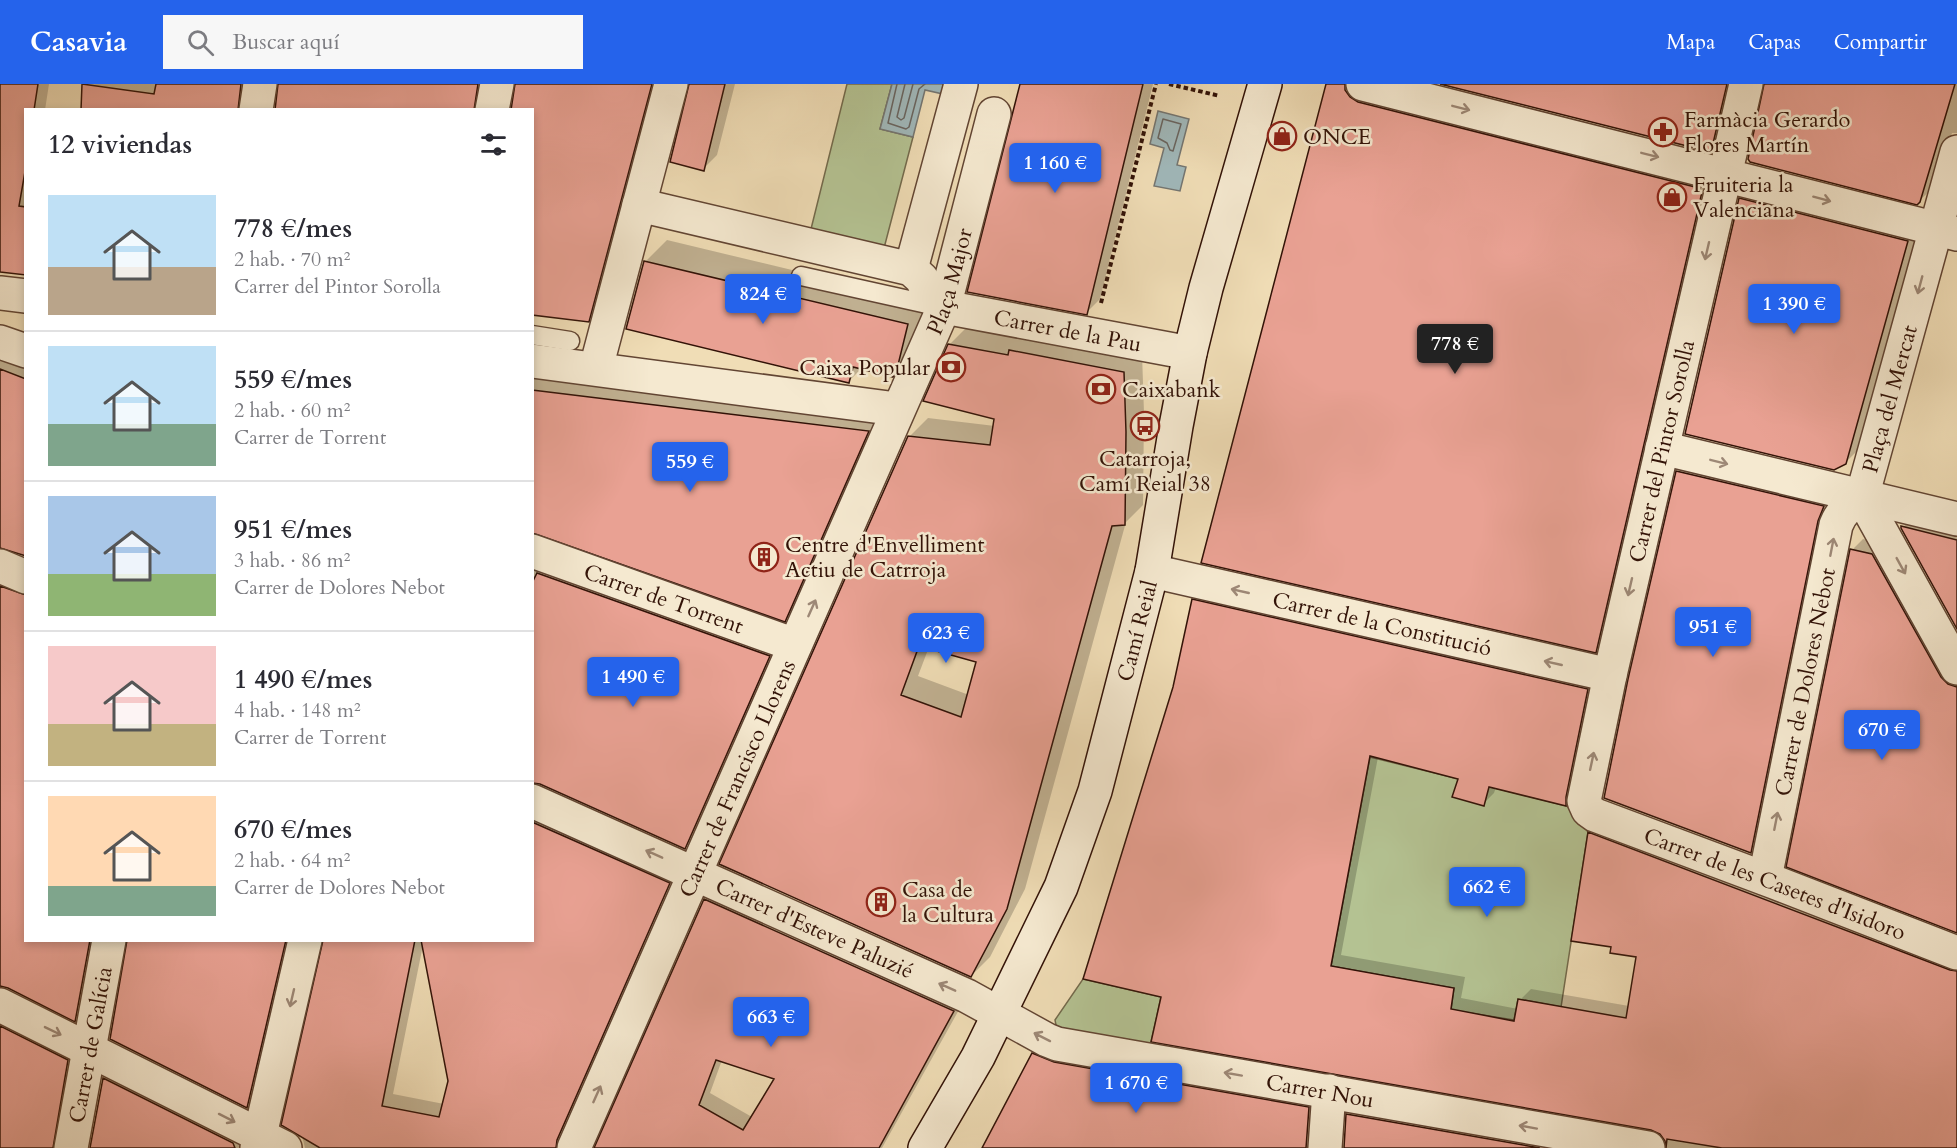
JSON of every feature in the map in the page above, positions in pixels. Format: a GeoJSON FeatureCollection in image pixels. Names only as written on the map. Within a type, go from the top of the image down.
{"type":"FeatureCollection","features":[{"type":"Feature","properties":{"kind":"street"},"geometry":{"type":"LineString","coordinates":[[256,108],[260,84]]}},
{"type":"Feature","properties":{"kind":"street"},"geometry":{"type":"LineString","coordinates":[[492,108],[497,84]]}},
{"type":"Feature","properties":{"kind":"street"},"geometry":{"type":"LineString","coordinates":[[596,368],[670,84]]}},
{"type":"Feature","properties":{"kind":"street","name":"Plaça Major"},"geometry":{"type":"LineString","coordinates":[[911,269],[961,84]]}},
{"type":"Feature","properties":{"kind":"street","name":"Camí Reial"},"geometry":{"type":"LineString","coordinates":[[926,1148],[978,1057],[1061,887],[1095,791],[1152,571],[1190,353],[1206,288],[1265,84]]}},
{"type":"Feature","properties":{"kind":"street"},"geometry":{"type":"LineString","coordinates":[[1363,84],[1946,231]]}},
{"type":"Feature","properties":{"kind":"street","name":"Carrer del Pintor Sorolla"},"geometry":{"type":"LineString","coordinates":[[1595,815],[1588,810],[1584,801],[1585,791],[1746,84]]}},
{"type":"Feature","properties":{"kind":"street","name":"Plaça Major"},"geometry":{"type":"LineString","coordinates":[[895,408],[937,302],[994,114]]}},
{"type":"Feature","properties":{"kind":"street","name":"Plaça del Mercat"},"geometry":{"type":"LineString","coordinates":[[1957,152],[1946,231],[1862,497],[1957,519]]}},
{"type":"Feature","properties":{"kind":"street","name":"Plaça Major"},"geometry":{"type":"LineString","coordinates":[[639,205],[911,269],[922,279],[937,302]]}},
{"type":"Feature","properties":{"kind":"street"},"geometry":{"type":"LineString","coordinates":[[0,293],[24,296]]}},
{"type":"Feature","properties":{"kind":"street","name":"Carrer de la Pau"},"geometry":{"type":"LineString","coordinates":[[937,302],[1190,353]]}},
{"type":"Feature","properties":{"kind":"street"},"geometry":{"type":"LineString","coordinates":[[0,342],[24,350]]}},
{"type":"Feature","properties":{"kind":"street"},"geometry":{"type":"LineString","coordinates":[[534,361],[895,408]]}},
{"type":"Feature","properties":{"kind":"street","name":"Carrer de Francisco Llorens"},"geometry":{"type":"LineString","coordinates":[[574,1148],[795,645],[895,408]]}},
{"type":"Feature","properties":{"kind":"street"},"geometry":{"type":"LineString","coordinates":[[1662,448],[1862,497],[1957,668]]}},
{"type":"Feature","properties":{"kind":"street","name":"Carrer de Dolores Nebot"},"geometry":{"type":"LineString","coordinates":[[1765,878],[1836,525],[1852,502],[1862,497]]}},
{"type":"Feature","properties":{"kind":"street","name":"Carrer de Torrent"},"geometry":{"type":"LineString","coordinates":[[534,552],[795,645]]}},
{"type":"Feature","properties":{"kind":"street"},"geometry":{"type":"LineString","coordinates":[[0,566],[24,576]]}},
{"type":"Feature","properties":{"kind":"street","name":"Carrer de la Constitució"},"geometry":{"type":"LineString","coordinates":[[1152,571],[1610,675]]}},
{"type":"Feature","properties":{"kind":"street","name":"Carrer d'Esteve Paluzié"},"geometry":{"type":"LineString","coordinates":[[534,802],[695,872],[967,996],[999,1013]]}},
{"type":"Feature","properties":{"kind":"street","name":"Carrer de les Casetes d'Isidoro"},"geometry":{"type":"LineString","coordinates":[[1595,815],[1957,953]]}},
{"type":"Feature","properties":{"kind":"street","name":"Carrer de Galícia"},"geometry":{"type":"LineString","coordinates":[[71,1148],[109,942]]}},
{"type":"Feature","properties":{"kind":"street"},"geometry":{"type":"LineString","coordinates":[[0,1005],[90,1049],[268,1144],[305,942]]}},
{"type":"Feature","properties":{"kind":"street","name":"Carrer Nou"},"geometry":{"type":"LineString","coordinates":[[999,1013],[1058,1044],[1648,1148]]}},
{"type":"Feature","properties":{"kind":"street"},"geometry":{"type":"LineString","coordinates":[[1325,1148],[1329,1091]]}},
{"type":"Feature","properties":{"kind":"lane"},"geometry":{"type":"LineString","coordinates":[[801,276],[937,302]]}},
{"type":"Feature","properties":{"kind":"lane"},"geometry":{"type":"LineString","coordinates":[[534,335],[570,341]]}},
{"type":"Feature","properties":{"kind":"path"},"geometry":{"type":"LineString","coordinates":[[1100,306],[1156,84]]}},
{"type":"Feature","properties":{"kind":"path"},"geometry":{"type":"LineString","coordinates":[[1169,84],[1220,96]]}},
{"type":"Feature","properties":{"kind":"green space"},"geometry":{"type":"Polygon","coordinates":[[[847,84],[892,84],[880,129],[913,137],[883,252],[810,233],[847,84]]]}},
{"type":"Feature","properties":{"kind":"green space"},"geometry":{"type":"Polygon","coordinates":[[[1370,757],[1567,806],[1588,832],[1561,1007],[1518,999],[1514,1020],[1451,1010],[1454,988],[1331,966],[1370,757]]]}},
{"type":"Feature","properties":{"kind":"green space"},"geometry":{"type":"Polygon","coordinates":[[[1083,979],[1161,997],[1150,1047],[1057,1030],[1055,1020],[1083,979]]]}},
{"type":"Feature","properties":{"kind":"water"},"geometry":{"type":"Polygon","coordinates":[[[892,84],[945,84],[943,94],[925,90],[913,137],[880,129],[892,84]]]}},
{"type":"Feature","properties":{"kind":"water"},"geometry":{"type":"Polygon","coordinates":[[[1158,111],[1189,119],[1177,165],[1186,167],[1180,191],[1154,186],[1164,148],[1150,144],[1158,111]]]}},
{"type":"Feature","properties":{"kind":"building"},"geometry":{"type":"Polygon","coordinates":[[[0,84],[38,84],[34,108],[24,108],[24,177],[19,206],[24,207],[24,275],[0,272],[0,84]]]}},
{"type":"Feature","properties":{"kind":"building"},"geometry":{"type":"Polygon","coordinates":[[[82,84],[154,94],[156,84],[241,84],[238,108],[81,108],[82,84]]]}},
{"type":"Feature","properties":{"kind":"building"},"geometry":{"type":"Polygon","coordinates":[[[278,84],[478,84],[474,108],[275,108],[278,84]]]}},
{"type":"Feature","properties":{"kind":"building"},"geometry":{"type":"Polygon","coordinates":[[[515,84],[652,84],[589,322],[534,315],[534,108],[511,108],[515,84]]]}},
{"type":"Feature","properties":{"kind":"building"},"geometry":{"type":"Polygon","coordinates":[[[689,84],[725,84],[704,171],[670,162],[689,84]]]}},
{"type":"Feature","properties":{"kind":"building"},"geometry":{"type":"Polygon","coordinates":[[[1020,84],[1143,84],[1087,315],[967,292],[1020,84]]]}},
{"type":"Feature","properties":{"kind":"building"},"geometry":{"type":"Polygon","coordinates":[[[1326,84],[1345,84],[1345,90],[1350,97],[1358,102],[1699,188],[1702,192],[1596,653],[1201,563],[1326,84]]]}},
{"type":"Feature","properties":{"kind":"building"},"geometry":{"type":"Polygon","coordinates":[[[1440,84],[1727,84],[1711,152],[1440,84]]]}},
{"type":"Feature","properties":{"kind":"building"},"geometry":{"type":"Polygon","coordinates":[[[1764,84],[1955,84],[1920,202],[1917,205],[1750,162],[1748,159],[1764,84]]]}},
{"type":"Feature","properties":{"kind":"building"},"geometry":{"type":"Polygon","coordinates":[[[1739,198],[1908,241],[1846,464],[1834,470],[1685,434],[1739,198]]]}},
{"type":"Feature","properties":{"kind":"building"},"geometry":{"type":"Polygon","coordinates":[[[644,261],[908,324],[893,377],[853,367],[849,383],[626,329],[644,261]]]}},
{"type":"Feature","properties":{"kind":"building"},"geometry":{"type":"Polygon","coordinates":[[[948,344],[1008,355],[1009,350],[1124,372],[1125,525],[1112,526],[1007,909],[971,977],[719,864],[908,436],[990,445],[994,419],[923,401],[948,344]],[[919,646],[901,695],[961,717],[976,662],[919,646]]]}},
{"type":"Feature","properties":{"kind":"building"},"geometry":{"type":"Polygon","coordinates":[[[0,369],[24,378],[24,555],[0,548],[0,369]]]}},
{"type":"Feature","properties":{"kind":"building"},"geometry":{"type":"Polygon","coordinates":[[[534,390],[869,431],[785,622],[534,534],[534,390]]]}},
{"type":"Feature","properties":{"kind":"building"},"geometry":{"type":"Polygon","coordinates":[[[1676,471],[1824,506],[1818,521],[1751,853],[1604,798],[1628,679],[1676,471]]]}},
{"type":"Feature","properties":{"kind":"building"},"geometry":{"type":"Polygon","coordinates":[[[1901,526],[1957,540],[1957,629],[1901,528],[1901,526]]]}},
{"type":"Feature","properties":{"kind":"building"},"geometry":{"type":"Polygon","coordinates":[[[1850,549],[1872,554],[1941,677],[1948,684],[1957,687],[1957,933],[1786,867],[1850,549]]]}},
{"type":"Feature","properties":{"kind":"building"},"geometry":{"type":"Polygon","coordinates":[[[537,573],[770,656],[685,849],[534,783],[534,579],[537,573]]]}},
{"type":"Feature","properties":{"kind":"building"},"geometry":{"type":"Polygon","coordinates":[[[0,586],[24,594],[24,942],[90,942],[75,1022],[0,986],[0,586]]]}},
{"type":"Feature","properties":{"kind":"building"},"geometry":{"type":"Polygon","coordinates":[[[1192,599],[1588,689],[1566,806],[1489,787],[1484,806],[1452,797],[1458,779],[1370,756],[1331,966],[1454,988],[1451,1009],[1514,1021],[1518,999],[1626,1018],[1636,957],[1610,953],[1611,947],[1571,941],[1588,832],[1957,971],[1957,1148],[1722,1148],[1667,1139],[1666,1148],[1665,1141],[1660,1134],[1651,1130],[1151,1042],[1161,997],[1083,979],[1173,687],[1192,599]]]}},
{"type":"Feature","properties":{"kind":"building"},"geometry":{"type":"Polygon","coordinates":[[[534,823],[670,883],[557,1140],[556,1148],[320,1148],[281,1125],[323,942],[415,942],[382,1106],[439,1117],[448,1081],[421,942],[534,942],[534,823]]]}},
{"type":"Feature","properties":{"kind":"building"},"geometry":{"type":"Polygon","coordinates":[[[704,899],[954,1011],[879,1148],[594,1148],[704,899]],[[716,1060],[699,1105],[743,1130],[774,1079],[716,1060]]]}},
{"type":"Feature","properties":{"kind":"building"},"geometry":{"type":"Polygon","coordinates":[[[127,942],[286,942],[247,1108],[110,1039],[127,942]]]}},
{"type":"Feature","properties":{"kind":"building"},"geometry":{"type":"Polygon","coordinates":[[[0,1026],[68,1060],[53,1148],[0,1148],[0,1026]]]}},
{"type":"Feature","properties":{"kind":"building"},"geometry":{"type":"Polygon","coordinates":[[[1032,1053],[1054,1062],[1309,1107],[1306,1148],[982,1148],[1032,1053]]]}},
{"type":"Feature","properties":{"kind":"building"},"geometry":{"type":"Polygon","coordinates":[[[103,1078],[233,1143],[235,1148],[90,1148],[103,1078]]]}},
{"type":"Feature","properties":{"kind":"building"},"geometry":{"type":"Polygon","coordinates":[[[1346,1114],[1540,1148],[1344,1148],[1346,1114]]]}},
{"type":"Feature","properties":{"kind":"place","name":"Farmàcia Gerardo Flores Martín"},"geometry":{"type":"Point","coordinates":[1663,132]}},
{"type":"Feature","properties":{"kind":"place","name":"ONCE"},"geometry":{"type":"Point","coordinates":[1282,136]}},
{"type":"Feature","properties":{"kind":"place","name":"Fruiteria la Valenciana"},"geometry":{"type":"Point","coordinates":[1672,197]}},
{"type":"Feature","properties":{"kind":"place","name":"Caixa Popular"},"geometry":{"type":"Point","coordinates":[951,367]}},
{"type":"Feature","properties":{"kind":"place","name":"Caixabank"},"geometry":{"type":"Point","coordinates":[1101,389]}},
{"type":"Feature","properties":{"kind":"place","name":"Catarroja, Camí Reial 38"},"geometry":{"type":"Point","coordinates":[1145,426]}},
{"type":"Feature","properties":{"kind":"place","name":"Centre d'Envelliment Actiu de Catrroja"},"geometry":{"type":"Point","coordinates":[764,557]}},
{"type":"Feature","properties":{"kind":"place","name":"Casa de la Cultura"},"geometry":{"type":"Point","coordinates":[881,902]}}]}
